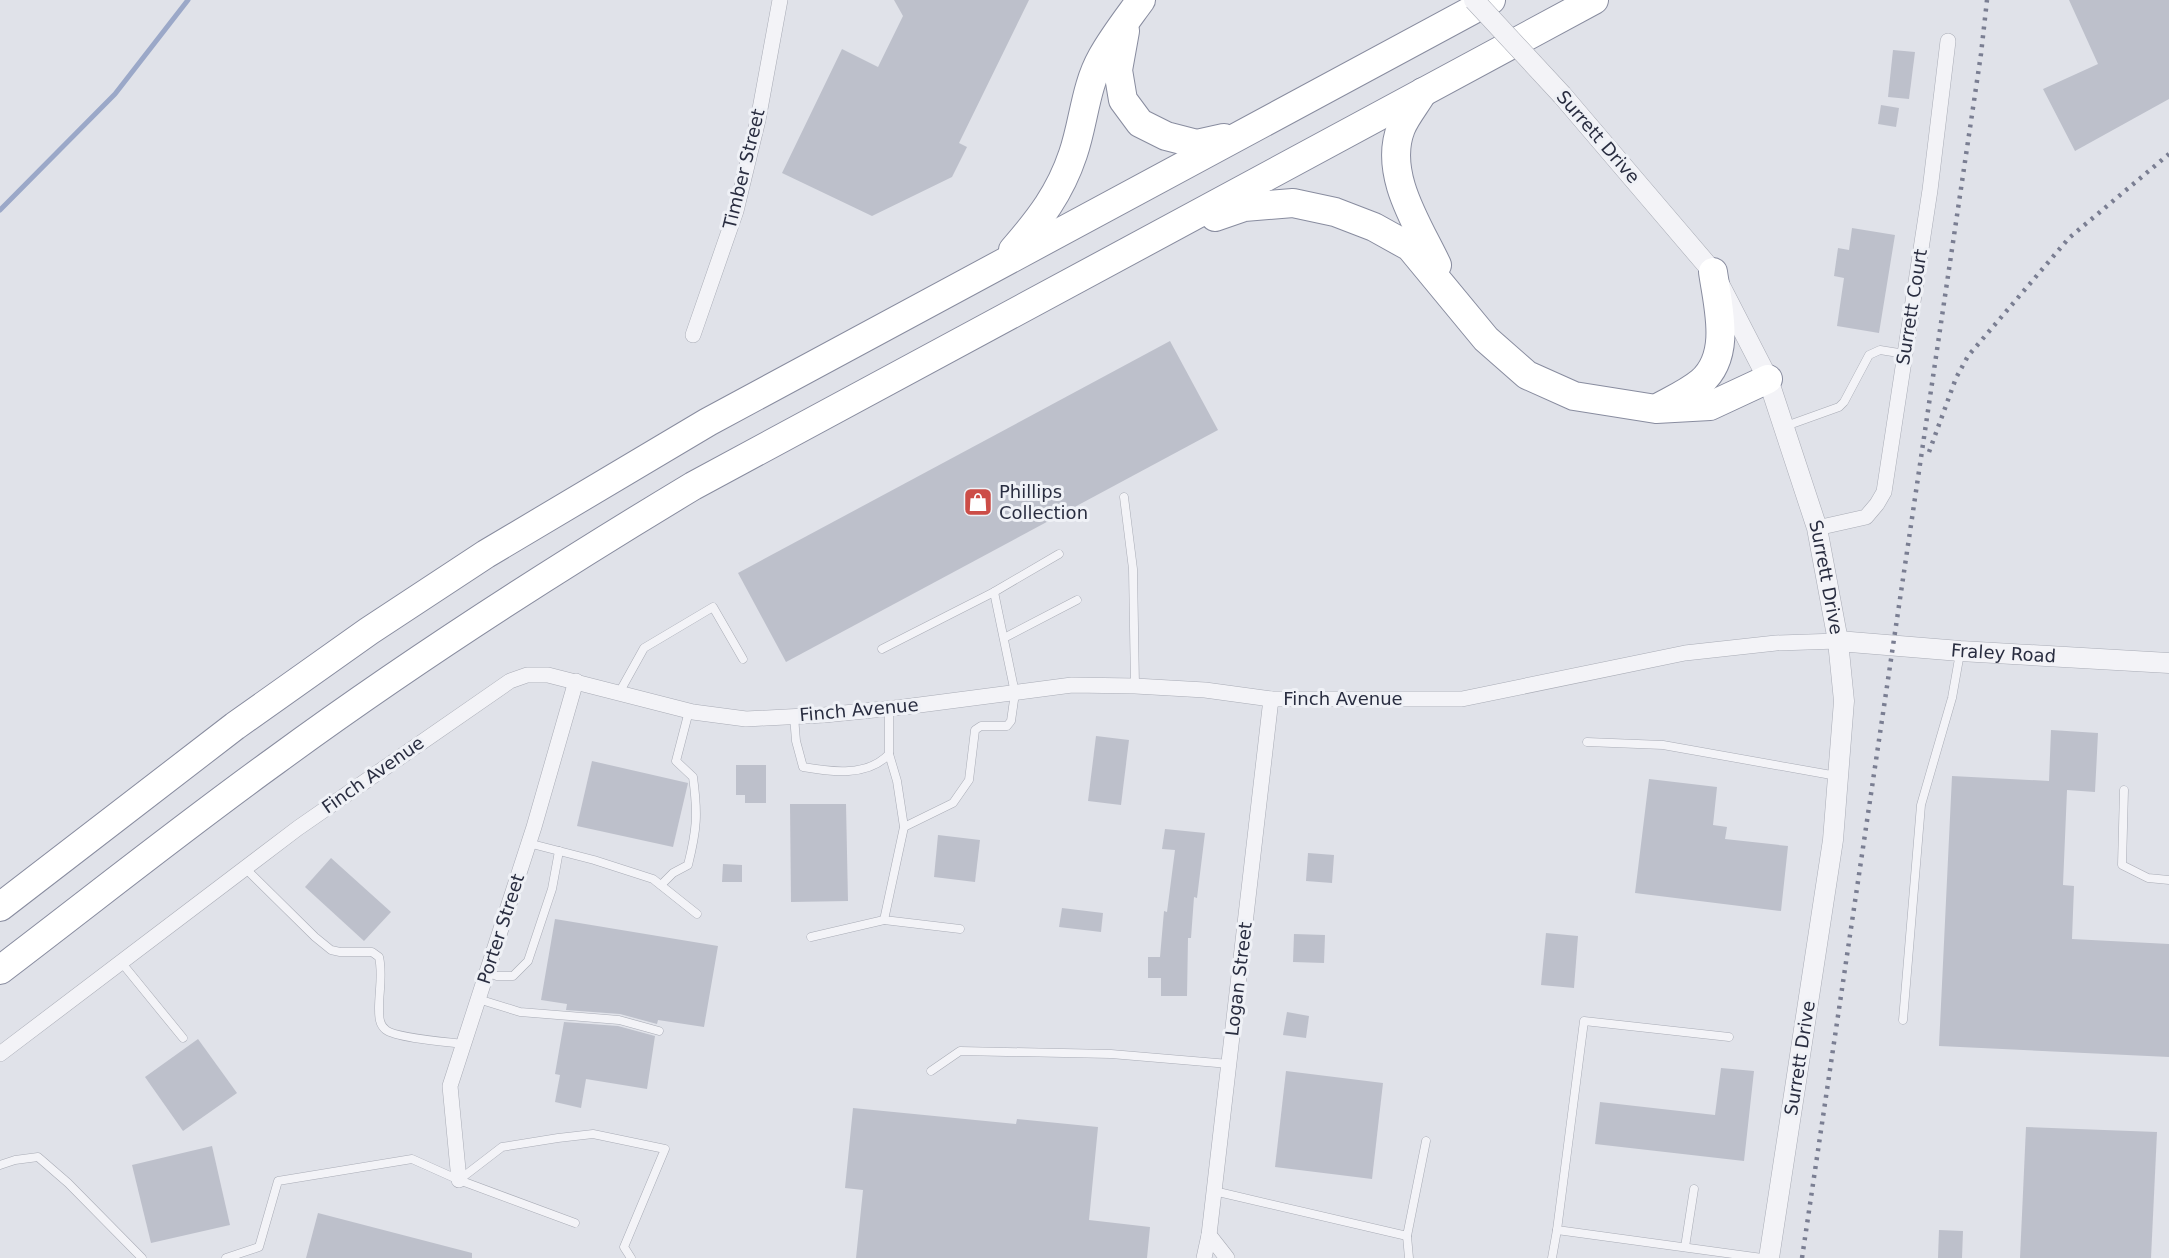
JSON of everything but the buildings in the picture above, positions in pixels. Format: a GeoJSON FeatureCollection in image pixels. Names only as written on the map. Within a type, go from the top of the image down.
{"type":"FeatureCollection","features":[{"type":"Feature","properties":{"kind":"highway"},"geometry":{"type":"LineString","coordinates":[[0,907],[235,726],[486,554],[708,422],[1491,0]]}},
{"type":"Feature","properties":{"kind":"highway"},"geometry":{"type":"LineString","coordinates":[[0,970],[275,760],[418,660],[549,573],[693,486],[1594,0]]}},
{"type":"Feature","properties":{"kind":"highway"},"geometry":{"type":"LineString","coordinates":[[1134,10],[1118,70],[1123,100],[1140,123],[1166,136],[1197,144],[1243,135]]}},
{"type":"Feature","properties":{"kind":"highway"},"geometry":{"type":"LineString","coordinates":[[1000,264],[1040,219],[1056,196],[1074,153],[1088,89],[1101,57],[1134,10]]}},
{"type":"Feature","properties":{"kind":"highway"},"geometry":{"type":"LineString","coordinates":[[1424,92],[1401,128],[1396,154],[1401,190],[1452,297]]}},
{"type":"Feature","properties":{"kind":"highway"},"geometry":{"type":"LineString","coordinates":[[1156,236],[1244,207],[1293,203],[1335,212],[1374,227],[1410,247],[1486,339],[1527,375],[1574,396],[1656,409],[1710,406],[1768,379]]}},
{"type":"Feature","properties":{"kind":"highway"},"geometry":{"type":"LineString","coordinates":[[1656,409],[1701,382],[1715,364],[1720,340],[1720,325],[1713,272]]}},
{"type":"Feature","properties":{"kind":"street","name":"Timber Street"},"geometry":{"type":"LineString","coordinates":[[693,335],[736,211],[758,120],[780,0]]}},
{"type":"Feature","properties":{"kind":"street","name":"Surrett Drive"},"geometry":{"type":"LineString","coordinates":[[1474,0],[1562,95],[1713,272],[1768,379],[1817,528],[1838,641],[1844,701],[1833,840],[1821,930],[1769,1258]]}},
{"type":"Feature","properties":{"kind":"street","name":"Surrett Court"},"geometry":{"type":"LineString","coordinates":[[1817,528],[1866,517],[1884,492],[1930,190],[1948,40]]}},
{"type":"Feature","properties":{"kind":"street","name":"Finch Avenue"},"geometry":{"type":"LineString","coordinates":[[0,1054],[245,868],[435,731],[510,681],[527,675],[548,675],[688,711],[746,719],[889,708],[1072,685],[1205,690],[1271,699],[1462,699],[1685,653],[1776,643],[1838,641]]}},
{"type":"Feature","properties":{"kind":"street","name":"Fraley Road"},"geometry":{"type":"LineString","coordinates":[[1838,641],[1960,651],[2169,663]]}},
{"type":"Feature","properties":{"kind":"street","name":"Porter Street"},"geometry":{"type":"LineString","coordinates":[[459,1180],[450,1086],[528,843],[576,681]]}},
{"type":"Feature","properties":{"kind":"street","name":"Logan Street"},"geometry":{"type":"LineString","coordinates":[[1204,1258],[1209,1235],[1271,699]]}},
{"type":"Feature","properties":{"kind":"street"},"geometry":{"type":"LineString","coordinates":[[1209,1235],[1227,1258]]}},
{"type":"Feature","properties":{"kind":"lane"},"geometry":{"type":"LineString","coordinates":[[1784,427],[1839,407],[1844,402],[1869,355],[1880,350],[1905,354]]}},
{"type":"Feature","properties":{"kind":"lane"},"geometry":{"type":"LineString","coordinates":[[1124,497],[1133,569],[1135,686]]}},
{"type":"Feature","properties":{"kind":"lane"},"geometry":{"type":"LineString","coordinates":[[882,649],[994,592],[1059,554]]}},
{"type":"Feature","properties":{"kind":"lane"},"geometry":{"type":"LineString","coordinates":[[904,827],[953,803],[969,780],[975,730],[981,726],[1007,726],[1011,721],[1015,693],[994,592]]}},
{"type":"Feature","properties":{"kind":"lane"},"geometry":{"type":"LineString","coordinates":[[1004,638],[1077,600]]}},
{"type":"Feature","properties":{"kind":"lane"},"geometry":{"type":"LineString","coordinates":[[619,693],[644,648],[713,607],[743,659]]}},
{"type":"Feature","properties":{"kind":"lane"},"geometry":{"type":"LineString","coordinates":[[1903,1020],[1921,805],[1953,698],[1960,651]]}},
{"type":"Feature","properties":{"kind":"lane"},"geometry":{"type":"LineString","coordinates":[[884,920],[904,827],[897,781],[889,754],[889,708]]}},
{"type":"Feature","properties":{"kind":"lane"},"geometry":{"type":"LineString","coordinates":[[661,885],[673,873],[688,865],[695,836],[698,813],[693,777],[676,761],[688,711]]}},
{"type":"Feature","properties":{"kind":"lane"},"geometry":{"type":"LineString","coordinates":[[794,716],[796,741],[803,767],[827,771],[858,770],[882,762],[889,754]]}},
{"type":"Feature","properties":{"kind":"lane"},"geometry":{"type":"LineString","coordinates":[[1587,742],[1663,745],[1839,776]]}},
{"type":"Feature","properties":{"kind":"lane"},"geometry":{"type":"LineString","coordinates":[[2124,790],[2121,865],[2148,878],[2169,879]]}},
{"type":"Feature","properties":{"kind":"lane"},"geometry":{"type":"LineString","coordinates":[[528,843],[594,860],[653,879],[697,914]]}},
{"type":"Feature","properties":{"kind":"lane"},"geometry":{"type":"LineString","coordinates":[[487,972],[497,976],[513,976],[528,961],[552,889],[558,851]]}},
{"type":"Feature","properties":{"kind":"lane"},"geometry":{"type":"LineString","coordinates":[[245,868],[331,950],[372,952],[379,957],[381,965],[380,1023],[386,1030],[398,1034],[464,1044]]}},
{"type":"Feature","properties":{"kind":"lane"},"geometry":{"type":"LineString","coordinates":[[811,937],[884,920],[960,929]]}},
{"type":"Feature","properties":{"kind":"lane"},"geometry":{"type":"LineString","coordinates":[[122,962],[183,1038]]}},
{"type":"Feature","properties":{"kind":"lane"},"geometry":{"type":"LineString","coordinates":[[478,999],[520,1012],[619,1020],[658,1031]]}},
{"type":"Feature","properties":{"kind":"lane"},"geometry":{"type":"LineString","coordinates":[[1552,1258],[1584,1021],[1729,1037]]}},
{"type":"Feature","properties":{"kind":"lane"},"geometry":{"type":"LineString","coordinates":[[931,1071],[960,1051],[1111,1054],[1229,1064]]}},
{"type":"Feature","properties":{"kind":"lane"},"geometry":{"type":"LineString","coordinates":[[459,1180],[502,1147],[558,1138],[593,1134],[665,1149],[624,1247],[631,1258]]}},
{"type":"Feature","properties":{"kind":"lane"},"geometry":{"type":"LineString","coordinates":[[1409,1258],[1407,1236],[1426,1141]]}},
{"type":"Feature","properties":{"kind":"lane"},"geometry":{"type":"LineString","coordinates":[[0,1165],[15,1160],[38,1157],[68,1183],[142,1258]]}},
{"type":"Feature","properties":{"kind":"lane"},"geometry":{"type":"LineString","coordinates":[[226,1258],[259,1247],[278,1181],[412,1159],[459,1180],[575,1223]]}},
{"type":"Feature","properties":{"kind":"lane"},"geometry":{"type":"LineString","coordinates":[[1685,1247],[1694,1189]]}},
{"type":"Feature","properties":{"kind":"lane"},"geometry":{"type":"LineString","coordinates":[[1214,1191],[1407,1236]]}},
{"type":"Feature","properties":{"kind":"lane"},"geometry":{"type":"LineString","coordinates":[[1557,1230],[1762,1258]]}},
{"type":"Feature","properties":{"kind":"waterway"},"geometry":{"type":"LineString","coordinates":[[0,210],[115,94],[188,0]]}},
{"type":"Feature","properties":{"kind":"railway"},"geometry":{"type":"LineString","coordinates":[[1802,1258],[1981,54],[1987,0]]}},
{"type":"Feature","properties":{"kind":"railway"},"geometry":{"type":"LineString","coordinates":[[1929,452],[1956,378],[1968,356],[2069,238],[2169,154]]}},
{"type":"Feature","properties":{"kind":"place","name":"Phillips Collection"},"geometry":{"type":"Point","coordinates":[978,502]}}]}
